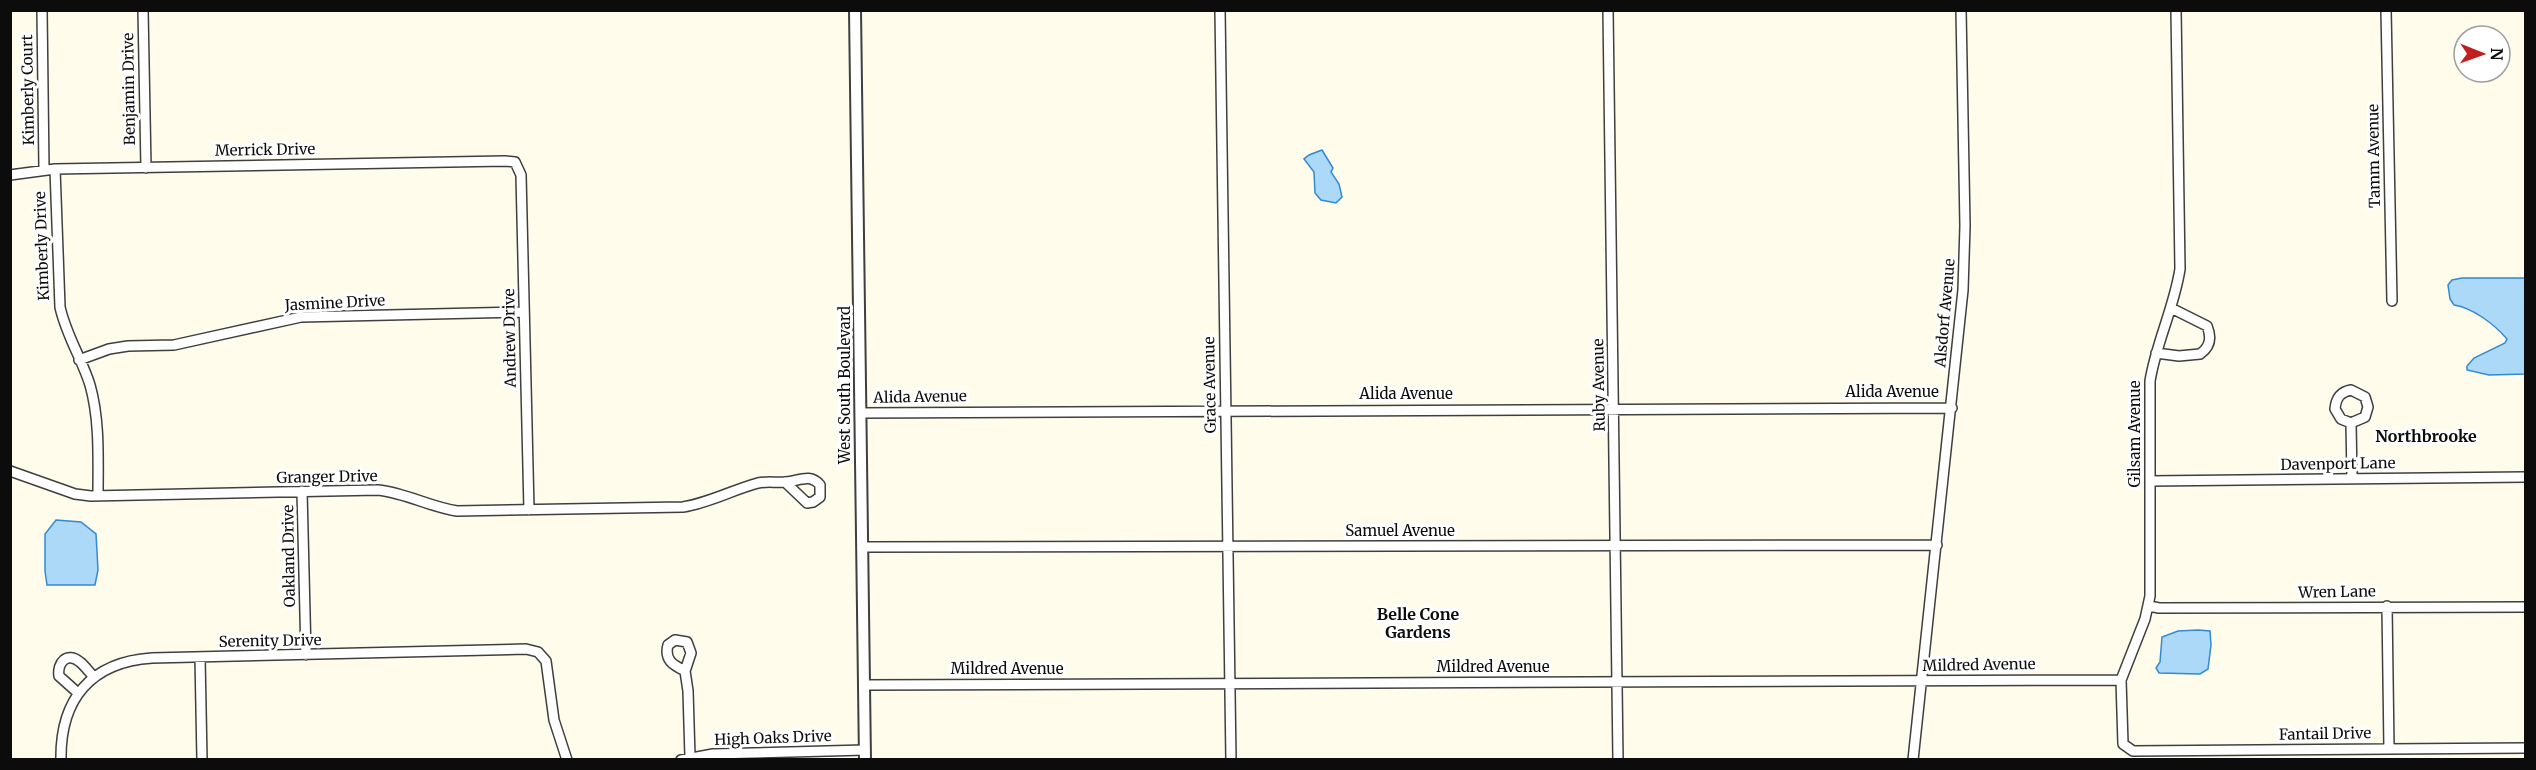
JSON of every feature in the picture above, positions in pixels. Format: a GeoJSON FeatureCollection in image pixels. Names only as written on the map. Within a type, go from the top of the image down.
{"type":"FeatureCollection","features":[{"type":"Feature","properties":{"kind":"street","name":"Kimberly Court"},"geometry":{"type":"LineString","coordinates":[[42,10],[44,170]]}},
{"type":"Feature","properties":{"kind":"street","name":"Benjamin Drive"},"geometry":{"type":"LineString","coordinates":[[143,10],[146,168]]}},
{"type":"Feature","properties":{"kind":"street","name":"West South Boulevard"},"geometry":{"type":"LineString","coordinates":[[855,10],[865,755]]}},
{"type":"Feature","properties":{"kind":"street","name":"Grace Avenue"},"geometry":{"type":"LineString","coordinates":[[1220,10],[1231,759]]}},
{"type":"Feature","properties":{"kind":"street","name":"Ruby Avenue"},"geometry":{"type":"LineString","coordinates":[[1608,10],[1618,759]]}},
{"type":"Feature","properties":{"kind":"street","name":"Alsdorf Avenue"},"geometry":{"type":"LineString","coordinates":[[1913,759],[1952,408],[1965,262],[1961,10]]}},
{"type":"Feature","properties":{"kind":"street","name":"Gilsam Avenue"},"geometry":{"type":"LineString","coordinates":[[2126,748],[2121,740],[2121,680],[2149,606],[2149,390],[2156,353],[2178,285],[2181,260],[2176,10]]}},
{"type":"Feature","properties":{"kind":"street","name":"Tamm Avenue"},"geometry":{"type":"LineString","coordinates":[[2386,10],[2392,301]]}},
{"type":"Feature","properties":{"kind":"street","name":"Merrick Drive"},"geometry":{"type":"LineString","coordinates":[[10,175],[55,169],[505,161],[518,165]]}},
{"type":"Feature","properties":{"kind":"street","name":"Andrew Drive"},"geometry":{"type":"LineString","coordinates":[[518,165],[521,175],[529,510]]}},
{"type":"Feature","properties":{"kind":"street","name":"Kimberly Drive"},"geometry":{"type":"LineString","coordinates":[[55,169],[58,299],[63,323],[90,384],[95,407],[98,496]]}},
{"type":"Feature","properties":{"kind":"street"},"geometry":{"type":"LineString","coordinates":[[2156,353],[2180,356],[2200,354],[2209,343],[2209,331],[2202,322],[2171,308]]}},
{"type":"Feature","properties":{"kind":"street","name":"Jasmine Drive"},"geometry":{"type":"LineString","coordinates":[[79,360],[115,348],[174,345],[301,318],[524,312]]}},
{"type":"Feature","properties":{"kind":"street","name":"Alida Avenue"},"geometry":{"type":"LineString","coordinates":[[861,413],[1952,408]]}},
{"type":"Feature","properties":{"kind":"street"},"geometry":{"type":"LineString","coordinates":[[2351,423],[2352,478]]}},
{"type":"Feature","properties":{"kind":"street","name":"Granger Drive"},"geometry":{"type":"LineString","coordinates":[[10,471],[75,494],[98,496],[378,490],[401,494],[457,512],[683,507],[704,503],[755,484],[785,482]]}},
{"type":"Feature","properties":{"kind":"street","name":"Davenport Lane"},"geometry":{"type":"LineString","coordinates":[[2150,481],[2526,477]]}},
{"type":"Feature","properties":{"kind":"street","name":"Oakland Drive"},"geometry":{"type":"LineString","coordinates":[[302,491],[306,655]]}},
{"type":"Feature","properties":{"kind":"street","name":"Samuel Avenue"},"geometry":{"type":"LineString","coordinates":[[862,547],[1937,545]]}},
{"type":"Feature","properties":{"kind":"street","name":"Wren Lane"},"geometry":{"type":"LineString","coordinates":[[2149,606],[2159,608],[2526,607]]}},
{"type":"Feature","properties":{"kind":"street"},"geometry":{"type":"LineString","coordinates":[[2387,606],[2389,749]]}},
{"type":"Feature","properties":{"kind":"street","name":"Serenity Drive"},"geometry":{"type":"LineString","coordinates":[[61,759],[64,720],[78,693],[94,677],[113,666],[133,660],[526,649],[538,652],[548,669],[554,720],[567,759]]}},
{"type":"Feature","properties":{"kind":"street"},"geometry":{"type":"LineString","coordinates":[[200,657],[202,759]]}},
{"type":"Feature","properties":{"kind":"street"},"geometry":{"type":"LineString","coordinates":[[78,693],[59,676],[58,669],[61,661],[67,658],[77,659],[94,677]]}},
{"type":"Feature","properties":{"kind":"street"},"geometry":{"type":"LineString","coordinates":[[685,671],[688,683],[686,758]]}},
{"type":"Feature","properties":{"kind":"street","name":"Mildred Avenue"},"geometry":{"type":"LineString","coordinates":[[864,686],[2121,680]]}},
{"type":"Feature","properties":{"kind":"street","name":"Fantail Drive"},"geometry":{"type":"LineString","coordinates":[[2126,748],[2133,751],[2526,748]]}},
{"type":"Feature","properties":{"kind":"street","name":"High Oaks Drive"},"geometry":{"type":"LineString","coordinates":[[686,758],[727,754],[865,755]]}},
{"type":"Feature","properties":{"kind":"water"},"geometry":{"type":"Polygon","coordinates":[[[1322,150],[1339,184],[1342,197],[1336,203],[1321,200],[1315,193],[1314,172],[1304,159],[1322,150]]]}},
{"type":"Feature","properties":{"kind":"water"},"geometry":{"type":"Polygon","coordinates":[[[2525,278],[2525,374],[2489,375],[2467,370],[2467,366],[2474,358],[2505,343],[2507,339],[2483,318],[2468,309],[2454,305],[2450,299],[2448,285],[2452,280],[2525,278]]]}},
{"type":"Feature","properties":{"kind":"water"},"geometry":{"type":"Polygon","coordinates":[[[56,520],[81,522],[96,534],[98,570],[95,585],[47,585],[45,534],[56,520]]]}},
{"type":"Feature","properties":{"kind":"water"},"geometry":{"type":"Polygon","coordinates":[[[2178,631],[2210,631],[2208,669],[2200,674],[2159,673],[2156,668],[2160,662],[2162,637],[2178,631]]]}},
{"type":"Feature","properties":{"kind":"district","name":"Northbrooke"},"geometry":{"type":"Point","coordinates":[2426,436]}},
{"type":"Feature","properties":{"kind":"district","name":"Belle Cone Gardens"},"geometry":{"type":"Point","coordinates":[1418,623]}}]}
